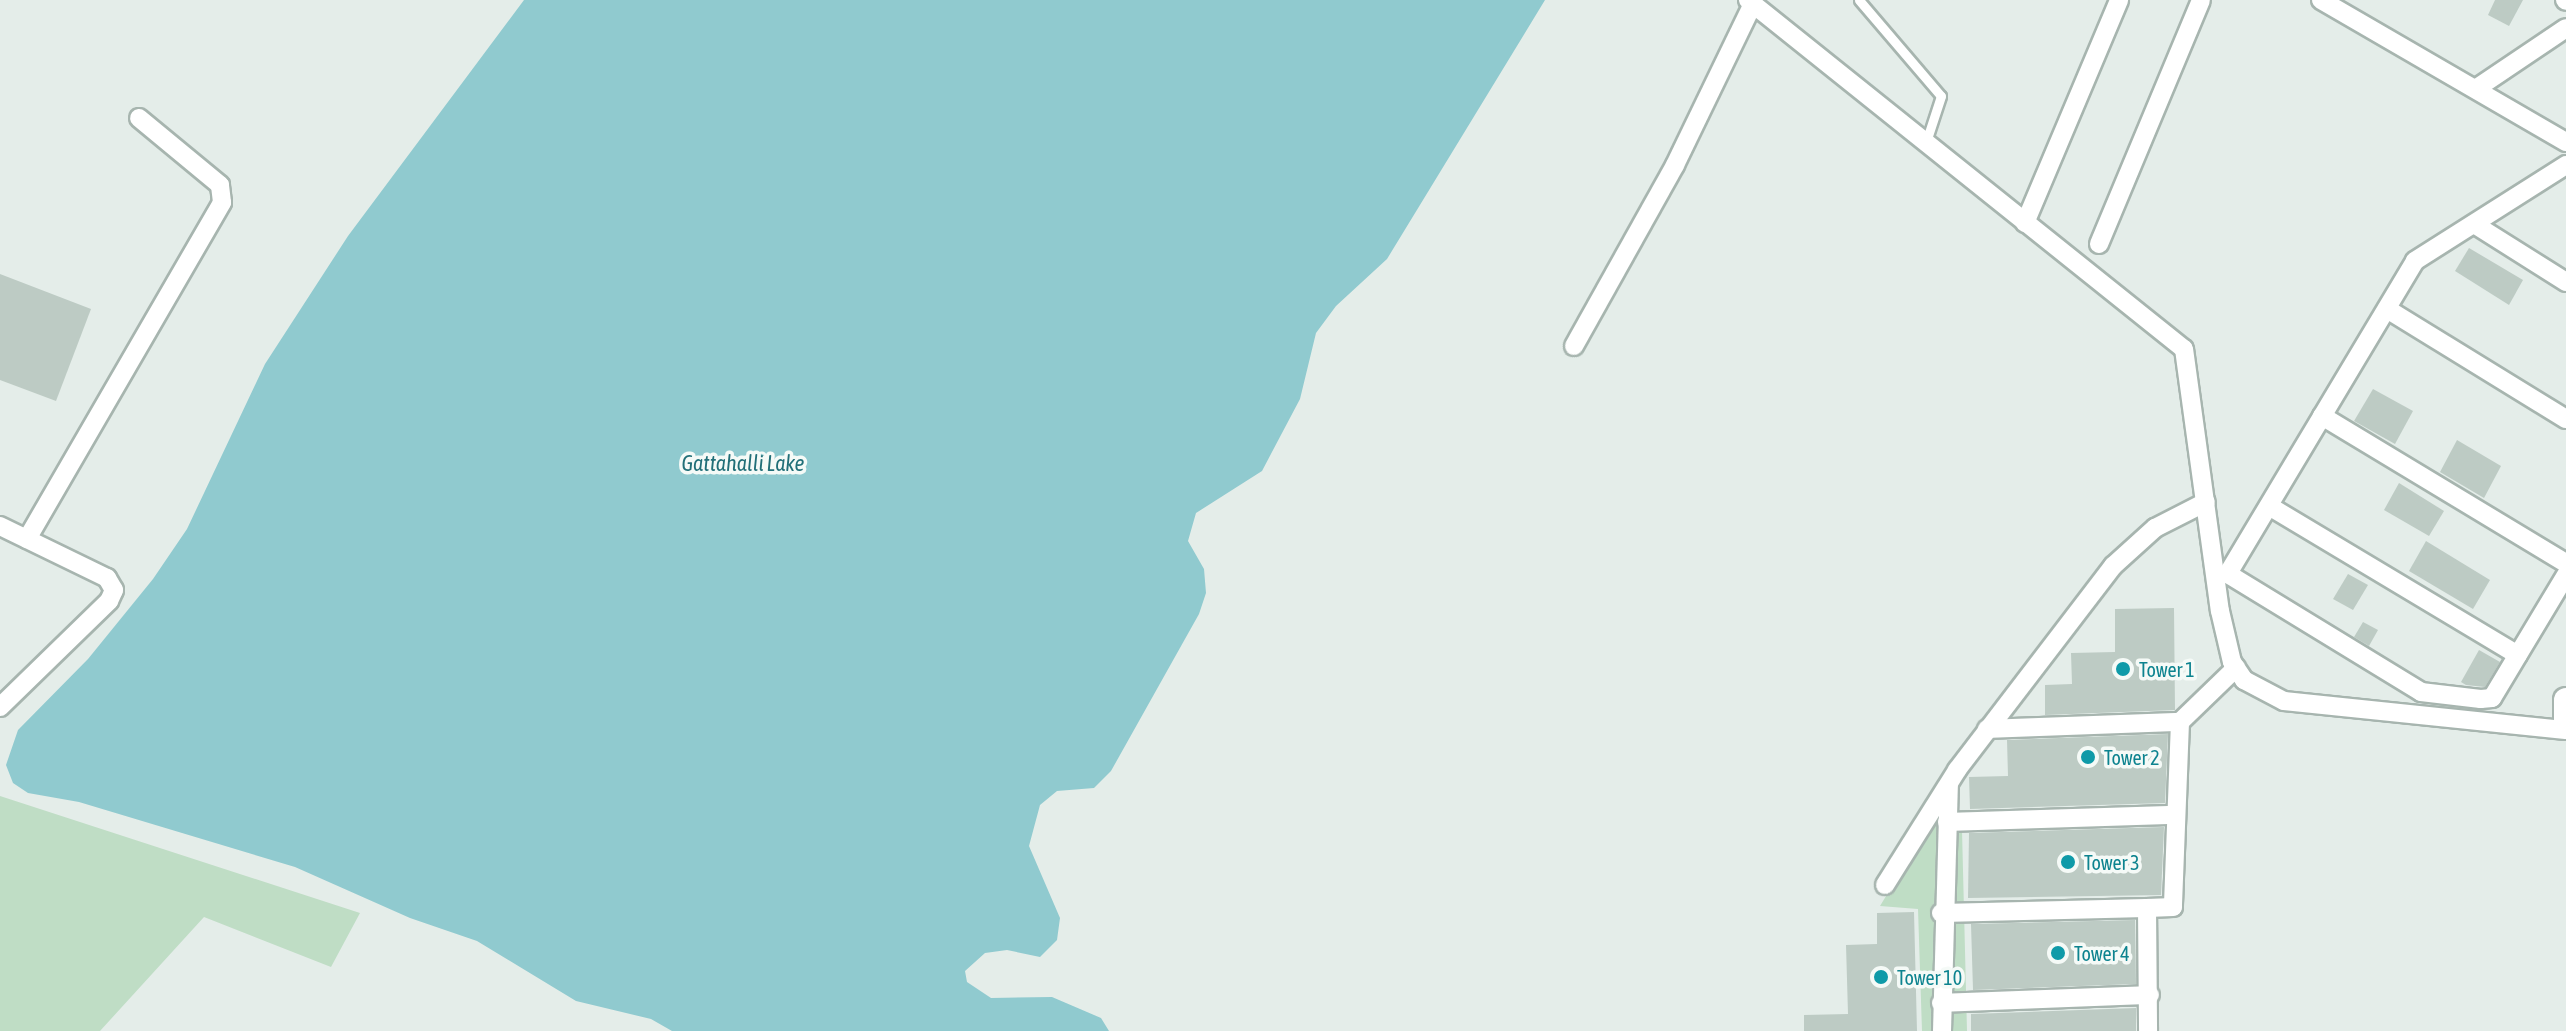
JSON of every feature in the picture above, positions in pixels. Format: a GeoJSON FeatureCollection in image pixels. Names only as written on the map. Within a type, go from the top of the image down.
{"type":"FeatureCollection","features":[{"type":"Feature","properties":{"kind":"street"},"geometry":{"type":"LineString","coordinates":[[2025,223],[2119,0]]}},
{"type":"Feature","properties":{"kind":"street"},"geometry":{"type":"LineString","coordinates":[[2099,244],[2201,0]]}},
{"type":"Feature","properties":{"kind":"street"},"geometry":{"type":"LineString","coordinates":[[2321,0],[2566,142]]}},
{"type":"Feature","properties":{"kind":"street"},"geometry":{"type":"LineString","coordinates":[[1574,346],[1675,165],[1751,2],[1924,145],[2188,355],[2220,611],[2236,668],[2263,693],[2284,701],[2566,730]]}},
{"type":"Feature","properties":{"kind":"street"},"geometry":{"type":"LineString","coordinates":[[2477,88],[2566,28]]}},
{"type":"Feature","properties":{"kind":"street"},"geometry":{"type":"LineString","coordinates":[[27,539],[222,202],[220,185],[139,118]]}},
{"type":"Feature","properties":{"kind":"street"},"geometry":{"type":"LineString","coordinates":[[2566,165],[2415,261],[2229,569],[2230,579],[2421,692],[2491,698],[2566,575]]}},
{"type":"Feature","properties":{"kind":"street"},"geometry":{"type":"LineString","coordinates":[[2474,224],[2566,282]]}},
{"type":"Feature","properties":{"kind":"street"},"geometry":{"type":"LineString","coordinates":[[2387,309],[2566,419]]}},
{"type":"Feature","properties":{"kind":"street"},"geometry":{"type":"LineString","coordinates":[[2322,416],[2566,563]]}},
{"type":"Feature","properties":{"kind":"street"},"geometry":{"type":"LineString","coordinates":[[1885,885],[1949,782],[2113,566],[2168,521],[2206,502]]}},
{"type":"Feature","properties":{"kind":"street"},"geometry":{"type":"LineString","coordinates":[[2269,506],[2518,655]]}},
{"type":"Feature","properties":{"kind":"street"},"geometry":{"type":"LineString","coordinates":[[0,526],[107,578],[114,590],[109,601],[0,707]]}},
{"type":"Feature","properties":{"kind":"street"},"geometry":{"type":"LineString","coordinates":[[1941,913],[2173,907],[2180,722],[2236,668]]}},
{"type":"Feature","properties":{"kind":"street"},"geometry":{"type":"LineString","coordinates":[[2566,700],[2566,724]]}},
{"type":"Feature","properties":{"kind":"street"},"geometry":{"type":"LineString","coordinates":[[1987,729],[2180,722]]}},
{"type":"Feature","properties":{"kind":"street"},"geometry":{"type":"LineString","coordinates":[[1942,1031],[1941,913],[1949,782]]}},
{"type":"Feature","properties":{"kind":"street"},"geometry":{"type":"LineString","coordinates":[[1947,822],[2175,815]]}},
{"type":"Feature","properties":{"kind":"street"},"geometry":{"type":"LineString","coordinates":[[2147,908],[2148,1031]]}},
{"type":"Feature","properties":{"kind":"street"},"geometry":{"type":"LineString","coordinates":[[1941,1003],[2150,995]]}},
{"type":"Feature","properties":{"kind":"lane"},"geometry":{"type":"LineString","coordinates":[[1859,0],[1941,96],[1924,145]]}},
{"type":"Feature","properties":{"kind":"green space"},"geometry":{"type":"Polygon","coordinates":[[[0,796],[360,913],[331,967],[204,917],[100,1031],[0,1031],[0,796]]]}},
{"type":"Feature","properties":{"kind":"green space"},"geometry":{"type":"Polygon","coordinates":[[[1929,825],[1962,830],[1967,1031],[1922,1031],[1918,909],[1880,906],[1929,825]]]}},
{"type":"Feature","properties":{"kind":"water","name":"Gattahalli Lake"},"geometry":{"type":"Polygon","coordinates":[[[524,0],[1545,0],[1387,259],[1336,306],[1316,333],[1300,399],[1262,471],[1196,513],[1188,541],[1204,569],[1206,593],[1199,614],[1111,771],[1094,788],[1057,791],[1040,805],[1029,846],[1060,918],[1057,940],[1040,957],[1007,950],[985,953],[965,971],[967,982],[991,998],[1052,997],[1101,1018],[1109,1031],[672,1031],[651,1019],[576,1001],[477,941],[410,918],[295,867],[79,802],[28,793],[13,783],[6,765],[18,730],[88,659],[153,579],[187,529],[265,364],[348,236],[524,0]]]}},
{"type":"Feature","properties":{"kind":"building"},"geometry":{"type":"Polygon","coordinates":[[[2495,0],[2523,0],[2509,26],[2488,15],[2495,0]]]}},
{"type":"Feature","properties":{"kind":"building"},"geometry":{"type":"Polygon","coordinates":[[[2469,248],[2523,280],[2509,305],[2455,271],[2469,248]]]}},
{"type":"Feature","properties":{"kind":"building"},"geometry":{"type":"Polygon","coordinates":[[[0,274],[91,309],[56,401],[0,380],[0,274]]]}},
{"type":"Feature","properties":{"kind":"building"},"geometry":{"type":"Polygon","coordinates":[[[2373,389],[2413,411],[2395,444],[2354,421],[2373,389]]]}},
{"type":"Feature","properties":{"kind":"building"},"geometry":{"type":"Polygon","coordinates":[[[2457,440],[2501,466],[2484,498],[2440,472],[2457,440]]]}},
{"type":"Feature","properties":{"kind":"building"},"geometry":{"type":"Polygon","coordinates":[[[2399,483],[2444,511],[2429,536],[2384,510],[2399,483]]]}},
{"type":"Feature","properties":{"kind":"building"},"geometry":{"type":"Polygon","coordinates":[[[2426,541],[2490,580],[2473,609],[2409,571],[2426,541]]]}},
{"type":"Feature","properties":{"kind":"building"},"geometry":{"type":"Polygon","coordinates":[[[2348,574],[2368,585],[2353,610],[2333,599],[2348,574]]]}},
{"type":"Feature","properties":{"kind":"building","name":"Tower 1"},"geometry":{"type":"Polygon","coordinates":[[[2174,608],[2175,710],[2045,715],[2045,685],[2072,684],[2071,653],[2115,652],[2115,609],[2174,608]]]}},
{"type":"Feature","properties":{"kind":"building"},"geometry":{"type":"Polygon","coordinates":[[[2363,622],[2378,630],[2369,646],[2354,637],[2363,622]]]}},
{"type":"Feature","properties":{"kind":"building"},"geometry":{"type":"Polygon","coordinates":[[[2479,650],[2500,662],[2485,687],[2461,682],[2479,650]]]}},
{"type":"Feature","properties":{"kind":"building","name":"Tower 2"},"geometry":{"type":"Polygon","coordinates":[[[2168,734],[2165,803],[1970,809],[1969,777],[2008,776],[2007,740],[2168,734]]]}},
{"type":"Feature","properties":{"kind":"building","name":"Tower 3"},"geometry":{"type":"Polygon","coordinates":[[[2164,827],[2161,895],[1968,898],[1969,833],[2164,827]]]}},
{"type":"Feature","properties":{"kind":"building","name":"Tower 10"},"geometry":{"type":"Polygon","coordinates":[[[1914,912],[1917,1031],[1804,1031],[1804,1015],[1848,1014],[1846,945],[1877,944],[1877,913],[1914,912]]]}},
{"type":"Feature","properties":{"kind":"building","name":"Tower 4"},"geometry":{"type":"Polygon","coordinates":[[[2135,920],[2136,984],[1973,990],[1971,924],[2135,920]]]}},
{"type":"Feature","properties":{"kind":"building"},"geometry":{"type":"Polygon","coordinates":[[[2136,1008],[2136,1031],[1971,1031],[1971,1014],[2136,1008]]]}},
{"type":"Feature","properties":{"kind":"place","name":"Tower 1"},"geometry":{"type":"Point","coordinates":[2123,669]}},
{"type":"Feature","properties":{"kind":"place","name":"Tower 2"},"geometry":{"type":"Point","coordinates":[2088,757]}},
{"type":"Feature","properties":{"kind":"place","name":"Tower 3"},"geometry":{"type":"Point","coordinates":[2068,862]}},
{"type":"Feature","properties":{"kind":"place","name":"Tower 4"},"geometry":{"type":"Point","coordinates":[2058,953]}},
{"type":"Feature","properties":{"kind":"place","name":"Tower 10"},"geometry":{"type":"Point","coordinates":[1881,977]}}]}
